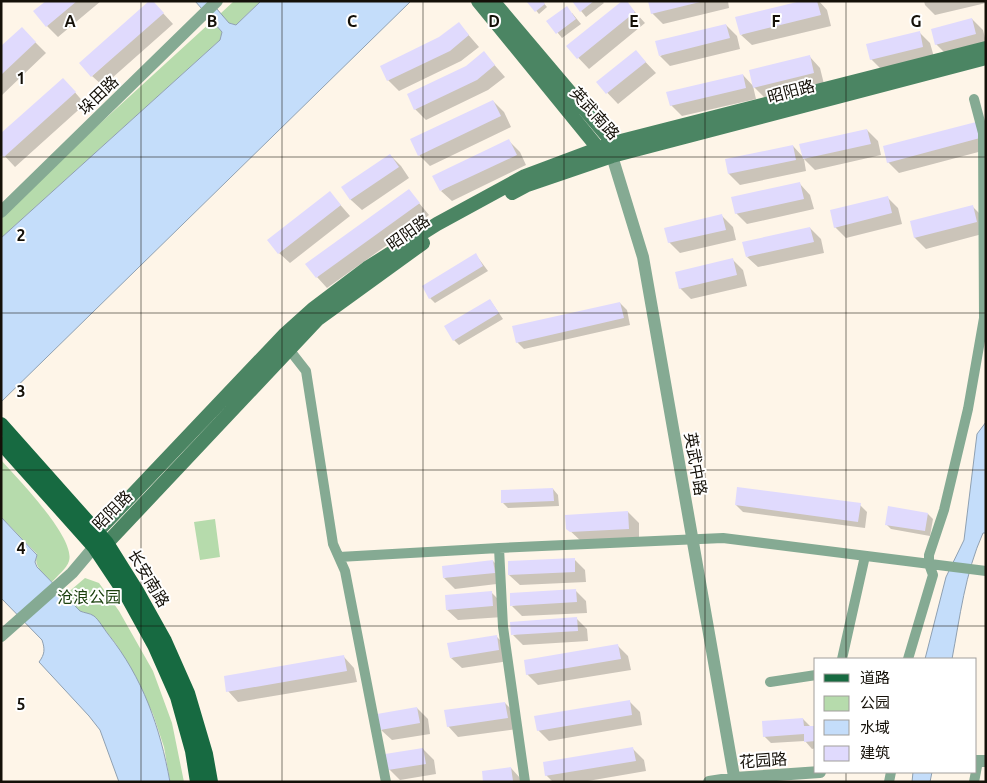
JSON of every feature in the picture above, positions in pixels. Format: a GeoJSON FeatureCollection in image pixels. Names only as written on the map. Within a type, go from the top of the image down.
{"type":"FeatureCollection","features":[{"type":"Feature","properties":{"kind":"main road","name":"英武南路"},"geometry":{"type":"LineString","coordinates":[[489,5],[598,148]]}},
{"type":"Feature","properties":{"kind":"main road","name":"英武南路"},"geometry":{"type":"LineString","coordinates":[[489,5],[612,149]]}},
{"type":"Feature","properties":{"kind":"main road","name":"昭阳路"},"geometry":{"type":"LineString","coordinates":[[100,545],[318,319],[439,231],[527,185],[612,149],[977,57],[986,48]]}},
{"type":"Feature","properties":{"kind":"main road","name":"昭阳路"},"geometry":{"type":"LineString","coordinates":[[97,532],[284,335],[314,308],[367,268],[437,224],[525,176],[598,148],[612,149]]}},
{"type":"Feature","properties":{"kind":"main road","name":"长安南路"},"geometry":{"type":"LineString","coordinates":[[1,424],[53,492],[100,545],[137,591],[165,641],[188,693],[206,754],[211,782]]}},
{"type":"Feature","properties":{"kind":"main road","name":"长安南路"},"geometry":{"type":"LineString","coordinates":[[1,443],[97,532],[100,545],[154,645],[177,697],[192,751],[197,782]]}},
{"type":"Feature","properties":{"kind":"street","name":"垛田路"},"geometry":{"type":"LineString","coordinates":[[1,212],[217,1]]}},
{"type":"Feature","properties":{"kind":"street"},"geometry":{"type":"LineString","coordinates":[[908,658],[933,575],[929,555],[944,510],[968,409],[984,318],[983,133],[974,99]]}},
{"type":"Feature","properties":{"kind":"street","name":"英武中路"},"geometry":{"type":"LineString","coordinates":[[612,149],[643,257],[735,780]]}},
{"type":"Feature","properties":{"kind":"street"},"geometry":{"type":"LineString","coordinates":[[288,348],[306,371],[333,544],[345,571],[386,782]]}},
{"type":"Feature","properties":{"kind":"street"},"geometry":{"type":"LineString","coordinates":[[339,557],[724,538],[986,571]]}},
{"type":"Feature","properties":{"kind":"street"},"geometry":{"type":"LineString","coordinates":[[1,636],[72,573],[100,545]]}},
{"type":"Feature","properties":{"kind":"street"},"geometry":{"type":"LineString","coordinates":[[499,548],[503,627],[525,782]]}},
{"type":"Feature","properties":{"kind":"street"},"geometry":{"type":"LineString","coordinates":[[842,658],[865,556]]}},
{"type":"Feature","properties":{"kind":"street"},"geometry":{"type":"LineString","coordinates":[[770,682],[814,674]]}},
{"type":"Feature","properties":{"kind":"street","name":"花园路"},"geometry":{"type":"LineString","coordinates":[[709,782],[814,773]]}},
{"type":"Feature","properties":{"kind":"green space"},"geometry":{"type":"Polygon","coordinates":[[[234,1],[261,1],[236,25],[229,23],[220,14],[234,1]]]}},
{"type":"Feature","properties":{"kind":"green space"},"geometry":{"type":"Polygon","coordinates":[[[212,21],[222,32],[220,40],[1,238],[1,214],[212,21]]]}},
{"type":"Feature","properties":{"kind":"green space","name":"沧浪公园"},"geometry":{"type":"Polygon","coordinates":[[[1,460],[44,509],[64,538],[69,551],[69,561],[52,582],[42,573],[36,563],[37,554],[1,517],[1,460]]]}},
{"type":"Feature","properties":{"kind":"green space"},"geometry":{"type":"Polygon","coordinates":[[[215,519],[220,557],[200,560],[194,522],[215,519]]]}},
{"type":"Feature","properties":{"kind":"green space","name":"沧浪公园"},"geometry":{"type":"Polygon","coordinates":[[[85,578],[99,583],[119,611],[153,671],[172,723],[184,782],[170,782],[164,747],[153,714],[116,644],[94,616],[80,611],[65,595],[85,578]]]}},
{"type":"Feature","properties":{"kind":"water"},"geometry":{"type":"Polygon","coordinates":[[[195,1],[210,1],[229,23],[236,25],[261,1],[411,1],[1,402],[1,238],[220,40],[222,32],[195,1]]]}},
{"type":"Feature","properties":{"kind":"water"},"geometry":{"type":"Polygon","coordinates":[[[986,422],[986,533],[983,533],[967,579],[952,658],[925,658],[946,577],[964,540],[977,434],[986,422]]]}},
{"type":"Feature","properties":{"kind":"water"},"geometry":{"type":"Polygon","coordinates":[[[1,517],[37,555],[35,562],[37,567],[80,611],[91,614],[96,618],[131,668],[155,723],[170,782],[119,782],[100,730],[39,662],[44,651],[42,640],[1,598],[1,517]]]}},
{"type":"Feature","properties":{"kind":"water"},"geometry":{"type":"Polygon","coordinates":[[[913,773],[932,773],[930,782],[912,782],[913,773]]]}},
{"type":"Feature","properties":{"kind":"building"},"geometry":{"type":"Polygon","coordinates":[[[46,1],[77,1],[46,27],[33,11],[46,1]]]}},
{"type":"Feature","properties":{"kind":"building"},"geometry":{"type":"Polygon","coordinates":[[[149,1],[153,1],[164,13],[91,77],[79,63],[149,1]]]}},
{"type":"Feature","properties":{"kind":"building"},"geometry":{"type":"Polygon","coordinates":[[[526,1],[543,1],[545,4],[535,12],[526,1]]]}},
{"type":"Feature","properties":{"kind":"building"},"geometry":{"type":"Polygon","coordinates":[[[572,1],[594,1],[580,12],[572,1]]]}},
{"type":"Feature","properties":{"kind":"building"},"geometry":{"type":"Polygon","coordinates":[[[622,1],[627,1],[635,12],[577,59],[566,46],[622,1]]]}},
{"type":"Feature","properties":{"kind":"building"},"geometry":{"type":"Polygon","coordinates":[[[648,1],[699,1],[700,2],[651,14],[648,1]]]}},
{"type":"Feature","properties":{"kind":"building"},"geometry":{"type":"Polygon","coordinates":[[[801,1],[817,1],[821,15],[740,35],[735,17],[801,1]]]}},
{"type":"Feature","properties":{"kind":"building"},"geometry":{"type":"Polygon","coordinates":[[[567,6],[576,19],[556,34],[546,21],[567,6]]]}},
{"type":"Feature","properties":{"kind":"building"},"geometry":{"type":"Polygon","coordinates":[[[972,18],[976,34],[935,45],[931,29],[972,18]]]}},
{"type":"Feature","properties":{"kind":"building"},"geometry":{"type":"Polygon","coordinates":[[[459,22],[469,35],[450,51],[387,81],[380,66],[439,37],[459,22]]]}},
{"type":"Feature","properties":{"kind":"building"},"geometry":{"type":"Polygon","coordinates":[[[726,24],[730,38],[659,56],[655,41],[726,24]]]}},
{"type":"Feature","properties":{"kind":"building"},"geometry":{"type":"Polygon","coordinates":[[[22,27],[36,42],[1,75],[1,46],[22,27]]]}},
{"type":"Feature","properties":{"kind":"building"},"geometry":{"type":"Polygon","coordinates":[[[920,31],[923,47],[870,60],[866,44],[920,31]]]}},
{"type":"Feature","properties":{"kind":"building"},"geometry":{"type":"Polygon","coordinates":[[[636,50],[646,62],[606,94],[596,82],[636,50]]]}},
{"type":"Feature","properties":{"kind":"building"},"geometry":{"type":"Polygon","coordinates":[[[484,51],[495,65],[477,80],[414,110],[407,94],[466,66],[484,51]]]}},
{"type":"Feature","properties":{"kind":"building"},"geometry":{"type":"Polygon","coordinates":[[[810,55],[814,73],[753,88],[749,70],[810,55]]]}},
{"type":"Feature","properties":{"kind":"building"},"geometry":{"type":"Polygon","coordinates":[[[743,74],[746,88],[670,106],[666,92],[743,74]]]}},
{"type":"Feature","properties":{"kind":"building"},"geometry":{"type":"Polygon","coordinates":[[[63,78],[76,92],[4,157],[1,154],[1,133],[63,78]]]}},
{"type":"Feature","properties":{"kind":"building"},"geometry":{"type":"Polygon","coordinates":[[[493,100],[501,116],[418,156],[410,139],[493,100]]]}},
{"type":"Feature","properties":{"kind":"building"},"geometry":{"type":"Polygon","coordinates":[[[976,122],[980,138],[887,163],[883,146],[976,122]]]}},
{"type":"Feature","properties":{"kind":"building"},"geometry":{"type":"Polygon","coordinates":[[[867,129],[871,144],[803,159],[799,144],[867,129]]]}},
{"type":"Feature","properties":{"kind":"building"},"geometry":{"type":"Polygon","coordinates":[[[509,139],[517,155],[440,191],[432,176],[509,139]]]}},
{"type":"Feature","properties":{"kind":"building"},"geometry":{"type":"Polygon","coordinates":[[[793,145],[796,160],[728,174],[725,159],[793,145]]]}},
{"type":"Feature","properties":{"kind":"building"},"geometry":{"type":"Polygon","coordinates":[[[390,154],[399,167],[350,200],[341,187],[390,154]]]}},
{"type":"Feature","properties":{"kind":"building"},"geometry":{"type":"Polygon","coordinates":[[[800,182],[804,199],[735,214],[731,197],[800,182]]]}},
{"type":"Feature","properties":{"kind":"building"},"geometry":{"type":"Polygon","coordinates":[[[409,189],[420,203],[316,278],[305,264],[409,189]]]}},
{"type":"Feature","properties":{"kind":"building"},"geometry":{"type":"Polygon","coordinates":[[[330,191],[341,205],[278,254],[267,240],[330,191]]]}},
{"type":"Feature","properties":{"kind":"building"},"geometry":{"type":"Polygon","coordinates":[[[888,196],[892,213],[834,228],[830,210],[888,196]]]}},
{"type":"Feature","properties":{"kind":"building"},"geometry":{"type":"Polygon","coordinates":[[[973,205],[977,222],[914,238],[910,221],[973,205]]]}},
{"type":"Feature","properties":{"kind":"building"},"geometry":{"type":"Polygon","coordinates":[[[722,214],[726,230],[668,243],[664,228],[722,214]]]}},
{"type":"Feature","properties":{"kind":"building"},"geometry":{"type":"Polygon","coordinates":[[[810,227],[814,242],[746,257],[742,242],[810,227]]]}},
{"type":"Feature","properties":{"kind":"building"},"geometry":{"type":"Polygon","coordinates":[[[476,253],[483,266],[429,299],[422,286],[476,253]]]}},
{"type":"Feature","properties":{"kind":"building"},"geometry":{"type":"Polygon","coordinates":[[[733,258],[737,275],[679,289],[675,272],[733,258]]]}},
{"type":"Feature","properties":{"kind":"building"},"geometry":{"type":"Polygon","coordinates":[[[490,299],[499,313],[453,341],[444,326],[490,299]]]}},
{"type":"Feature","properties":{"kind":"building"},"geometry":{"type":"Polygon","coordinates":[[[620,302],[624,318],[516,343],[512,326],[620,302]]]}},
{"type":"Feature","properties":{"kind":"building"},"geometry":{"type":"Polygon","coordinates":[[[737,487],[861,503],[858,522],[735,505],[737,487]]]}},
{"type":"Feature","properties":{"kind":"building"},"geometry":{"type":"Polygon","coordinates":[[[553,488],[554,501],[501,503],[501,490],[553,488]]]}},
{"type":"Feature","properties":{"kind":"building"},"geometry":{"type":"Polygon","coordinates":[[[888,506],[928,513],[925,531],[885,525],[888,506]]]}},
{"type":"Feature","properties":{"kind":"building"},"geometry":{"type":"Polygon","coordinates":[[[628,511],[629,529],[570,532],[566,529],[565,515],[628,511]]]}},
{"type":"Feature","properties":{"kind":"building"},"geometry":{"type":"Polygon","coordinates":[[[575,558],[575,572],[508,575],[508,561],[575,558]]]}},
{"type":"Feature","properties":{"kind":"building"},"geometry":{"type":"Polygon","coordinates":[[[493,560],[495,573],[443,578],[442,566],[493,560]]]}},
{"type":"Feature","properties":{"kind":"building"},"geometry":{"type":"Polygon","coordinates":[[[576,589],[577,602],[510,606],[510,593],[576,589]]]}},
{"type":"Feature","properties":{"kind":"building"},"geometry":{"type":"Polygon","coordinates":[[[492,591],[493,606],[446,610],[445,595],[492,591]]]}},
{"type":"Feature","properties":{"kind":"building"},"geometry":{"type":"Polygon","coordinates":[[[577,617],[578,631],[511,635],[510,622],[577,617]]]}},
{"type":"Feature","properties":{"kind":"building"},"geometry":{"type":"Polygon","coordinates":[[[497,635],[499,650],[450,658],[447,643],[497,635]]]}},
{"type":"Feature","properties":{"kind":"building"},"geometry":{"type":"Polygon","coordinates":[[[618,644],[621,659],[526,675],[524,660],[618,644]]]}},
{"type":"Feature","properties":{"kind":"building"},"geometry":{"type":"Polygon","coordinates":[[[344,655],[347,671],[226,692],[224,676],[344,655]]]}},
{"type":"Feature","properties":{"kind":"building"},"geometry":{"type":"Polygon","coordinates":[[[630,700],[632,715],[537,731],[534,716],[630,700]]]}},
{"type":"Feature","properties":{"kind":"building"},"geometry":{"type":"Polygon","coordinates":[[[505,702],[508,718],[447,727],[444,710],[505,702]]]}},
{"type":"Feature","properties":{"kind":"building"},"geometry":{"type":"Polygon","coordinates":[[[417,707],[420,723],[380,730],[377,714],[417,707]]]}},
{"type":"Feature","properties":{"kind":"building"},"geometry":{"type":"Polygon","coordinates":[[[803,718],[804,726],[814,726],[814,741],[804,742],[804,734],[763,737],[762,721],[803,718]]]}},
{"type":"Feature","properties":{"kind":"building"},"geometry":{"type":"Polygon","coordinates":[[[633,747],[636,761],[545,776],[543,762],[633,747]]]}},
{"type":"Feature","properties":{"kind":"building"},"geometry":{"type":"Polygon","coordinates":[[[423,748],[426,764],[388,770],[385,754],[423,748]]]}},
{"type":"Feature","properties":{"kind":"building"},"geometry":{"type":"Polygon","coordinates":[[[511,767],[513,781],[483,782],[482,771],[511,767]]]}}]}
